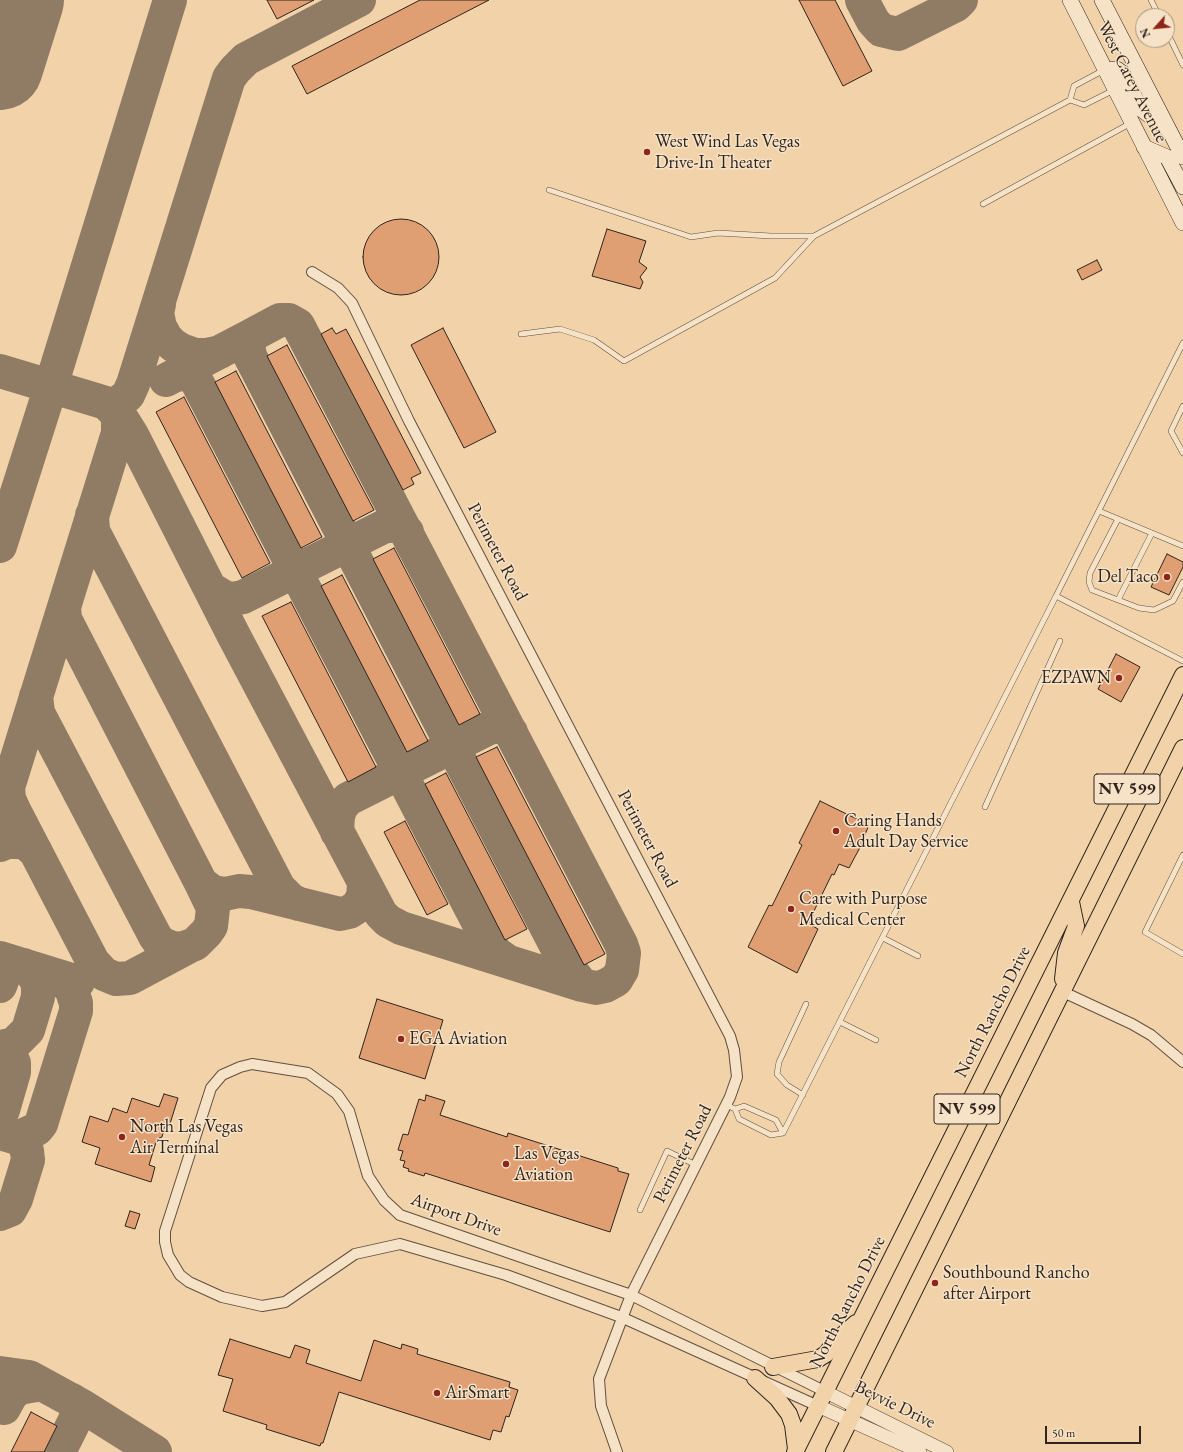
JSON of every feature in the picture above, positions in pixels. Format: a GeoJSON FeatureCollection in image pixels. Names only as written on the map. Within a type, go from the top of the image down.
{"type":"FeatureCollection","features":[{"type":"Feature","properties":{"kind":"main road","name":"West Carey Avenue"},"geometry":{"type":"LineString","coordinates":[[1070,0],[1183,223]]}},
{"type":"Feature","properties":{"kind":"main road","name":"West Carey Avenue"},"geometry":{"type":"LineString","coordinates":[[1102,0],[1183,157]]}},
{"type":"Feature","properties":{"kind":"main road"},"geometry":{"type":"LineString","coordinates":[[1105,70],[1117,69],[1121,72],[1142,110],[1169,130]]}},
{"type":"Feature","properties":{"kind":"main road"},"geometry":{"type":"LineString","coordinates":[[1144,147],[1167,157],[1183,187]]}},
{"type":"Feature","properties":{"kind":"main road","name":"North Rancho Drive"},"geometry":{"type":"LineString","coordinates":[[796,1451],[1183,675]]}},
{"type":"Feature","properties":{"kind":"main road","name":"NV 599"},"geometry":{"type":"LineString","coordinates":[[834,1452],[1061,991],[1183,748]]}},
{"type":"Feature","properties":{"kind":"main road"},"geometry":{"type":"LineString","coordinates":[[1061,991],[1066,952],[1076,926],[1071,902]]}},
{"type":"Feature","properties":{"kind":"main road"},"geometry":{"type":"LineString","coordinates":[[773,1366],[818,1359],[826,1354],[834,1343],[863,1317]]}},
{"type":"Feature","properties":{"kind":"main road"},"geometry":{"type":"LineString","coordinates":[[755,1378],[777,1398],[789,1414],[793,1425],[796,1451]]}},
{"type":"Feature","properties":{"kind":"street","name":"Perimeter Road"},"geometry":{"type":"LineString","coordinates":[[312,272],[338,288],[352,303],[409,421],[730,1036],[734,1050],[737,1077],[731,1107],[696,1165],[631,1295],[621,1317],[599,1379],[601,1406],[617,1452]]}},
{"type":"Feature","properties":{"kind":"street"},"geometry":{"type":"LineString","coordinates":[[1061,991],[1132,1024],[1151,1035],[1183,1062]]}},
{"type":"Feature","properties":{"kind":"street","name":"Airport Drive"},"geometry":{"type":"LineString","coordinates":[[818,1406],[621,1317],[506,1275],[400,1244],[354,1254],[284,1302],[262,1306],[222,1297],[189,1282],[180,1275],[168,1255],[165,1242],[165,1231],[211,1088],[222,1075],[240,1067],[252,1064],[308,1073],[337,1094],[349,1111],[368,1176],[384,1200],[400,1215],[631,1295],[826,1392]]}},
{"type":"Feature","properties":{"kind":"street","name":"Bevvie Drive"},"geometry":{"type":"LineString","coordinates":[[826,1392],[853,1414],[920,1452]]}},
{"type":"Feature","properties":{"kind":"street","name":"Bevvie Drive"},"geometry":{"type":"LineString","coordinates":[[818,1406],[853,1414],[948,1452]]}},
{"type":"Feature","properties":{"kind":"lane"},"geometry":{"type":"LineString","coordinates":[[1175,48],[1183,65]]}},
{"type":"Feature","properties":{"kind":"lane"},"geometry":{"type":"LineString","coordinates":[[521,334],[560,329],[594,340],[624,361],[775,278],[814,236],[1070,100],[1074,86],[1105,70]]}},
{"type":"Feature","properties":{"kind":"lane"},"geometry":{"type":"LineString","coordinates":[[1070,100],[1084,105],[1115,89]]}},
{"type":"Feature","properties":{"kind":"lane"},"geometry":{"type":"LineString","coordinates":[[983,204],[1132,123]]}},
{"type":"Feature","properties":{"kind":"lane"},"geometry":{"type":"LineString","coordinates":[[549,190],[691,237],[718,233],[771,236],[814,236]]}},
{"type":"Feature","properties":{"kind":"lane"},"geometry":{"type":"LineString","coordinates":[[783,1133],[1183,344]]}},
{"type":"Feature","properties":{"kind":"lane"},"geometry":{"type":"LineString","coordinates":[[1183,406],[1171,431],[1183,453]]}},
{"type":"Feature","properties":{"kind":"lane"},"geometry":{"type":"LineString","coordinates":[[1099,511],[1183,546]]}},
{"type":"Feature","properties":{"kind":"lane"},"geometry":{"type":"LineString","coordinates":[[1118,518],[1090,573],[1089,582],[1092,590],[1139,608],[1154,610],[1173,601],[1183,582]]}},
{"type":"Feature","properties":{"kind":"lane"},"geometry":{"type":"LineString","coordinates":[[1118,600],[1152,533]]}},
{"type":"Feature","properties":{"kind":"lane"},"geometry":{"type":"LineString","coordinates":[[1056,596],[1183,660]]}},
{"type":"Feature","properties":{"kind":"lane"},"geometry":{"type":"LineString","coordinates":[[985,807],[1060,641]]}},
{"type":"Feature","properties":{"kind":"lane"},"geometry":{"type":"LineString","coordinates":[[1183,855],[1145,932],[1183,954]]}},
{"type":"Feature","properties":{"kind":"lane"},"geometry":{"type":"LineString","coordinates":[[883,938],[918,956]]}},
{"type":"Feature","properties":{"kind":"lane"},"geometry":{"type":"LineString","coordinates":[[803,1095],[787,1085],[777,1074],[779,1062],[806,1004]]}},
{"type":"Feature","properties":{"kind":"lane"},"geometry":{"type":"LineString","coordinates":[[840,1022],[876,1040]]}},
{"type":"Feature","properties":{"kind":"lane"},"geometry":{"type":"LineString","coordinates":[[744,1106],[776,1120],[783,1133],[771,1135],[739,1119],[731,1107],[744,1106]]}},
{"type":"Feature","properties":{"kind":"lane"},"geometry":{"type":"LineString","coordinates":[[640,1210],[667,1151],[696,1165]]}},
{"type":"Feature","properties":{"kind":"building"},"geometry":{"type":"Polygon","coordinates":[[[267,0],[314,0],[277,19],[267,0]]]}},
{"type":"Feature","properties":{"kind":"building"},"geometry":{"type":"Polygon","coordinates":[[[420,0],[489,0],[307,94],[292,66],[420,0]]]}},
{"type":"Feature","properties":{"kind":"building"},"geometry":{"type":"Polygon","coordinates":[[[799,0],[835,0],[872,71],[843,86],[799,0]]]}},
{"type":"Feature","properties":{"kind":"building"},"geometry":{"type":"Polygon","coordinates":[[[401,219],[415,222],[428,230],[436,243],[439,257],[436,271],[428,284],[415,292],[401,295],[387,292],[374,284],[366,271],[363,257],[366,243],[374,230],[387,222],[401,219]]]}},
{"type":"Feature","properties":{"kind":"building"},"geometry":{"type":"Polygon","coordinates":[[[607,229],[646,241],[639,262],[647,268],[640,277],[643,282],[640,289],[592,276],[607,229]]]}},
{"type":"Feature","properties":{"kind":"building"},"geometry":{"type":"Polygon","coordinates":[[[1097,260],[1102,270],[1082,280],[1077,270],[1097,260]]]}},
{"type":"Feature","properties":{"kind":"building"},"geometry":{"type":"Polygon","coordinates":[[[332,328],[336,334],[346,329],[421,473],[411,478],[414,484],[403,490],[321,334],[332,328]]]}},
{"type":"Feature","properties":{"kind":"building"},"geometry":{"type":"Polygon","coordinates":[[[443,328],[496,432],[464,448],[411,345],[443,328]]]}},
{"type":"Feature","properties":{"kind":"building"},"geometry":{"type":"Polygon","coordinates":[[[287,345],[374,510],[353,521],[267,356],[287,345]]]}},
{"type":"Feature","properties":{"kind":"building"},"geometry":{"type":"Polygon","coordinates":[[[236,371],[322,537],[301,548],[215,382],[236,371]]]}},
{"type":"Feature","properties":{"kind":"building"},"geometry":{"type":"Polygon","coordinates":[[[184,397],[270,563],[242,578],[156,412],[184,397]]]}},
{"type":"Feature","properties":{"kind":"building"},"geometry":{"type":"Polygon","coordinates":[[[394,548],[480,714],[459,725],[373,559],[394,548]]]}},
{"type":"Feature","properties":{"kind":"building","name":"Del Taco"},"geometry":{"type":"Polygon","coordinates":[[[1167,554],[1183,562],[1183,567],[1169,595],[1151,587],[1167,554]]]}},
{"type":"Feature","properties":{"kind":"building"},"geometry":{"type":"Polygon","coordinates":[[[342,575],[428,741],[407,752],[321,586],[342,575]]]}},
{"type":"Feature","properties":{"kind":"building"},"geometry":{"type":"Polygon","coordinates":[[[291,602],[376,767],[348,782],[262,616],[291,602]]]}},
{"type":"Feature","properties":{"kind":"building","name":"EZPAWN"},"geometry":{"type":"Polygon","coordinates":[[[1116,654],[1140,667],[1121,702],[1098,689],[1116,654]]]}},
{"type":"Feature","properties":{"kind":"building"},"geometry":{"type":"Polygon","coordinates":[[[497,747],[605,954],[584,965],[476,757],[497,747]]]}},
{"type":"Feature","properties":{"kind":"building"},"geometry":{"type":"Polygon","coordinates":[[[446,773],[527,929],[505,940],[425,784],[446,773]]]}},
{"type":"Feature","properties":{"kind":"building","name":"Care with Purpose Medical Center"},"geometry":{"type":"Polygon","coordinates":[[[820,801],[869,825],[864,837],[865,838],[849,868],[839,864],[834,875],[832,874],[813,913],[809,924],[818,929],[797,973],[748,947],[769,905],[772,906],[802,845],[799,843],[820,801]]]}},
{"type":"Feature","properties":{"kind":"building"},"geometry":{"type":"Polygon","coordinates":[[[405,821],[448,904],[427,915],[384,832],[405,821]]]}},
{"type":"Feature","properties":{"kind":"building","name":"EGA Aviation"},"geometry":{"type":"Polygon","coordinates":[[[377,999],[443,1020],[425,1079],[359,1058],[377,999]]]}},
{"type":"Feature","properties":{"kind":"building","name":"North Las Vegas Air Terminal"},"geometry":{"type":"Polygon","coordinates":[[[164,1094],[178,1098],[169,1127],[165,1125],[162,1137],[157,1139],[149,1165],[155,1167],[151,1182],[95,1164],[100,1148],[82,1142],[90,1116],[108,1122],[113,1108],[127,1113],[132,1098],[159,1107],[164,1094]]]}},
{"type":"Feature","properties":{"kind":"building","name":"Las Vegas Aviation"},"geometry":{"type":"Polygon","coordinates":[[[426,1095],[445,1101],[440,1115],[507,1137],[508,1133],[618,1168],[618,1171],[629,1174],[610,1232],[425,1173],[424,1176],[408,1171],[409,1169],[403,1167],[405,1161],[400,1160],[403,1151],[398,1150],[403,1134],[408,1135],[419,1099],[425,1101],[426,1095]]]}},
{"type":"Feature","properties":{"kind":"building"},"geometry":{"type":"Polygon","coordinates":[[[130,1211],[140,1214],[135,1229],[125,1226],[130,1211]]]}},
{"type":"Feature","properties":{"kind":"building"},"geometry":{"type":"Polygon","coordinates":[[[230,1339],[290,1358],[295,1345],[310,1350],[306,1363],[361,1381],[374,1340],[401,1349],[402,1344],[418,1349],[417,1354],[510,1382],[509,1387],[518,1390],[509,1417],[506,1416],[501,1432],[493,1430],[490,1440],[339,1392],[323,1443],[321,1443],[320,1446],[266,1429],[267,1425],[223,1411],[233,1379],[218,1375],[230,1339]]]}},
{"type":"Feature","properties":{"kind":"building"},"geometry":{"type":"Polygon","coordinates":[[[31,1412],[57,1426],[44,1452],[11,1452],[31,1412]]]}},
{"type":"Feature","properties":{"kind":"taxiway"},"geometry":{"type":"LineString","coordinates":[[0,546],[170,0]]}},
{"type":"Feature","properties":{"kind":"taxiway"},"geometry":{"type":"LineString","coordinates":[[118,403],[128,395],[133,384],[229,78],[246,59],[359,0]]}},
{"type":"Feature","properties":{"kind":"taxiway"},"geometry":{"type":"LineString","coordinates":[[862,0],[873,21],[881,30],[898,34],[956,5],[961,0]]}},
{"type":"Feature","properties":{"kind":"taxiway"},"geometry":{"type":"LineString","coordinates":[[159,304],[157,313],[160,327],[166,338],[173,345],[181,350],[195,355],[206,355],[220,352]]}},
{"type":"Feature","properties":{"kind":"taxiway"},"geometry":{"type":"LineString","coordinates":[[0,371],[106,403],[117,411],[132,435],[233,634],[381,914],[388,921],[401,928],[582,985],[596,988],[605,986],[616,980],[622,970],[624,953],[621,944],[298,325],[289,320],[280,320],[252,335],[248,344],[250,356],[565,963],[582,985]]}},
{"type":"Feature","properties":{"kind":"taxiway"},"geometry":{"type":"LineString","coordinates":[[166,380],[252,335]]}},
{"type":"Feature","properties":{"kind":"taxiway"},"geometry":{"type":"LineString","coordinates":[[177,375],[180,373],[190,375],[197,382],[490,945],[497,954],[507,961]]}},
{"type":"Feature","properties":{"kind":"taxiway"},"geometry":{"type":"LineString","coordinates":[[110,407],[116,413],[118,419],[118,433],[64,607],[65,619],[201,883],[213,892],[225,894],[239,891],[251,892],[340,914],[349,912],[357,907],[363,897],[364,885]]}},
{"type":"Feature","properties":{"kind":"taxiway"},"geometry":{"type":"LineString","coordinates":[[92,515],[93,531],[279,888],[291,900],[299,904]]}},
{"type":"Feature","properties":{"kind":"taxiway"},"geometry":{"type":"LineString","coordinates":[[211,589],[224,597],[233,599],[243,597],[383,527],[397,525],[407,532]]}},
{"type":"Feature","properties":{"kind":"taxiway"},"geometry":{"type":"LineString","coordinates":[[1,810],[64,607]]}},
{"type":"Feature","properties":{"kind":"taxiway"},"geometry":{"type":"LineString","coordinates":[[36,696],[38,713],[160,943],[175,949],[184,948],[195,944],[211,926],[213,908],[201,883]]}},
{"type":"Feature","properties":{"kind":"taxiway"},"geometry":{"type":"LineString","coordinates":[[337,832],[338,816],[341,807],[348,799],[489,728],[501,726],[511,732]]}},
{"type":"Feature","properties":{"kind":"taxiway"},"geometry":{"type":"LineString","coordinates":[[8,787],[9,799],[15,812],[93,962],[104,974],[116,979],[130,978],[190,946]]}},
{"type":"Feature","properties":{"kind":"taxiway"},"geometry":{"type":"LineString","coordinates":[[0,845],[6,842],[26,843],[36,852]]}},
{"type":"Feature","properties":{"kind":"taxiway"},"geometry":{"type":"LineString","coordinates":[[0,958],[78,982]]}},
{"type":"Feature","properties":{"kind":"taxiway"},"geometry":{"type":"LineString","coordinates":[[1,1047],[14,1044],[28,1030],[38,997],[38,983],[24,965]]}},
{"type":"Feature","properties":{"kind":"taxiway"},"geometry":{"type":"LineString","coordinates":[[0,972],[2,981],[0,986]]}},
{"type":"Feature","properties":{"kind":"taxiway"},"geometry":{"type":"LineString","coordinates":[[0,1133],[17,1138],[37,1129],[41,1124],[76,1011],[76,1003],[71,988],[56,976]]}},
{"type":"Feature","properties":{"kind":"taxiway"},"geometry":{"type":"LineString","coordinates":[[0,1114],[3,1110],[14,1072],[14,1063],[7,1051],[1,1047]]}},
{"type":"Feature","properties":{"kind":"taxiway"},"geometry":{"type":"LineString","coordinates":[[0,1214],[10,1210],[16,1199],[28,1160],[27,1151],[23,1142],[17,1138]]}},
{"type":"Feature","properties":{"kind":"taxiway"},"geometry":{"type":"LineString","coordinates":[[0,1373],[29,1377],[82,1406],[155,1452]]}},
{"type":"Feature","properties":{"kind":"taxiway"},"geometry":{"type":"LineString","coordinates":[[4,1408],[11,1395],[19,1388],[42,1384]]}},
{"type":"Feature","properties":{"kind":"taxiway"},"geometry":{"type":"LineString","coordinates":[[59,1452],[77,1416],[77,1406],[72,1400]]}},
{"type":"Feature","properties":{"kind":"runway"},"geometry":{"type":"LineString","coordinates":[[0,67],[21,0]]}},
{"type":"Feature","properties":{"kind":"place","name":"West Wind Las Vegas Drive-In Theater"},"geometry":{"type":"Point","coordinates":[647,152]}},
{"type":"Feature","properties":{"kind":"place","name":"Del Taco"},"geometry":{"type":"Point","coordinates":[1167,577]}},
{"type":"Feature","properties":{"kind":"place","name":"EZPAWN"},"geometry":{"type":"Point","coordinates":[1119,678]}},
{"type":"Feature","properties":{"kind":"place","name":"Caring Hands Adult Day Service"},"geometry":{"type":"Point","coordinates":[836,831]}},
{"type":"Feature","properties":{"kind":"place","name":"Care with Purpose Medical Center"},"geometry":{"type":"Point","coordinates":[791,909]}},
{"type":"Feature","properties":{"kind":"place","name":"EGA Aviation"},"geometry":{"type":"Point","coordinates":[401,1039]}},
{"type":"Feature","properties":{"kind":"place","name":"North Las Vegas Air Terminal"},"geometry":{"type":"Point","coordinates":[122,1137]}},
{"type":"Feature","properties":{"kind":"place","name":"Las Vegas Aviation"},"geometry":{"type":"Point","coordinates":[506,1164]}},
{"type":"Feature","properties":{"kind":"place","name":"Southbound Rancho after Airport"},"geometry":{"type":"Point","coordinates":[935,1283]}},
{"type":"Feature","properties":{"kind":"place","name":"AirSmart"},"geometry":{"type":"Point","coordinates":[437,1393]}}]}
